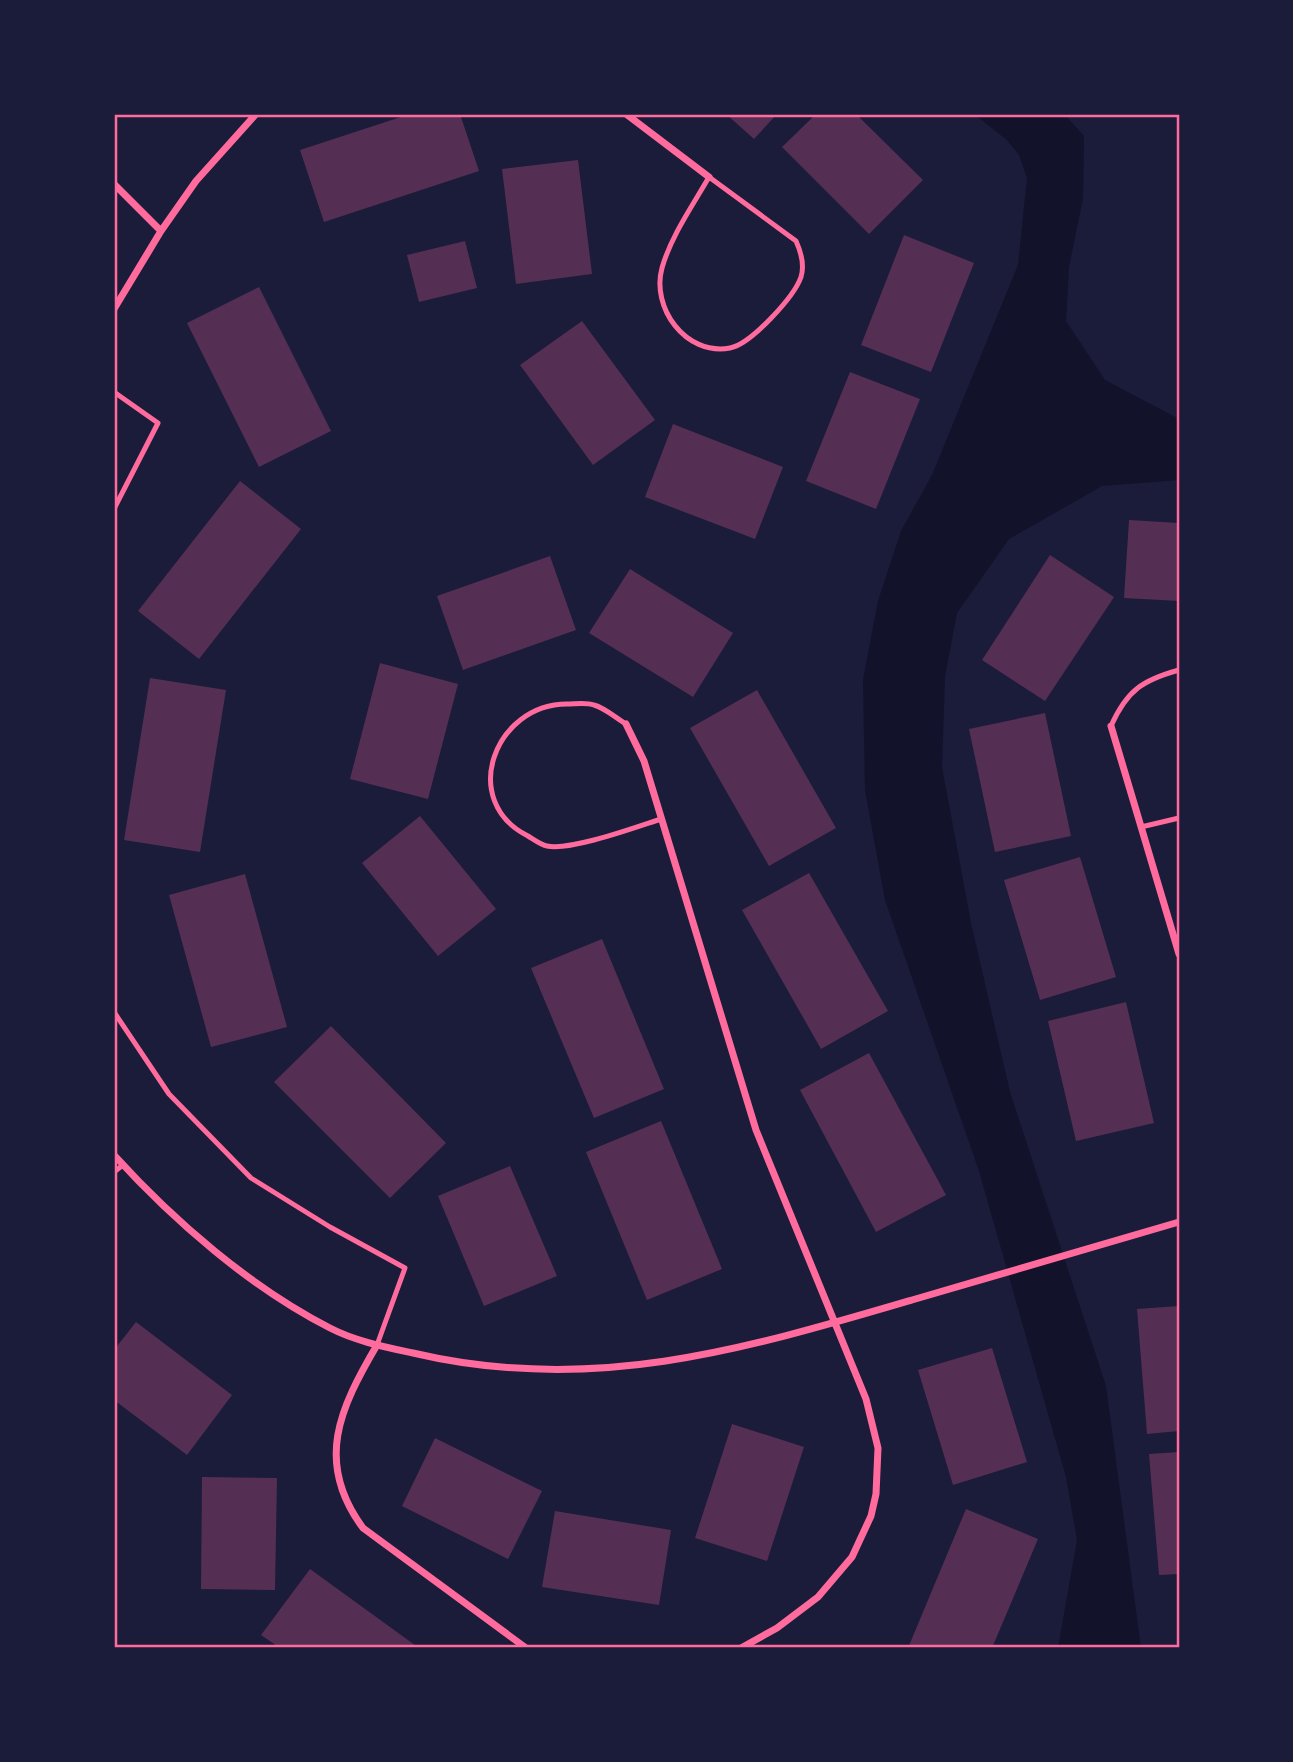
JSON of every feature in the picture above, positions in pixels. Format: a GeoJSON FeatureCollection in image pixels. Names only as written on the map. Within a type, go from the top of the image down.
{"type":"FeatureCollection","features":[{"type":"Feature","properties":{"kind":"street"},"geometry":{"type":"LineString","coordinates":[[114,309],[161,231],[196,181],[256,114]]}},
{"type":"Feature","properties":{"kind":"street"},"geometry":{"type":"LineString","coordinates":[[626,114],[709,177]]}},
{"type":"Feature","properties":{"kind":"street"},"geometry":{"type":"LineString","coordinates":[[114,184],[161,231]]}},
{"type":"Feature","properties":{"kind":"street"},"geometry":{"type":"LineString","coordinates":[[626,724],[644,761],[756,1129],[873,1421],[878,1448],[876,1494],[871,1516],[852,1557],[825,1590],[777,1629],[741,1648]]}},
{"type":"Feature","properties":{"kind":"street"},"geometry":{"type":"LineString","coordinates":[[1111,726],[1179,954]]}},
{"type":"Feature","properties":{"kind":"street"},"geometry":{"type":"LineString","coordinates":[[114,1155],[220,1254],[278,1296],[331,1329],[377,1345],[453,1363],[505,1370],[583,1371],[687,1359],[835,1323],[1179,1222]]}},
{"type":"Feature","properties":{"kind":"street"},"geometry":{"type":"LineString","coordinates":[[377,1345],[350,1391],[335,1437],[337,1474],[350,1510],[363,1528],[526,1648]]}},
{"type":"Feature","properties":{"kind":"lane"},"geometry":{"type":"LineString","coordinates":[[709,177],[796,241],[803,257],[800,278],[763,327],[731,348],[706,346],[691,340],[673,325],[659,295],[662,268],[709,177]]}},
{"type":"Feature","properties":{"kind":"lane"},"geometry":{"type":"LineString","coordinates":[[114,392],[158,423],[114,509]]}},
{"type":"Feature","properties":{"kind":"lane"},"geometry":{"type":"LineString","coordinates":[[1111,726],[1121,703],[1146,681],[1179,670]]}},
{"type":"Feature","properties":{"kind":"lane"},"geometry":{"type":"LineString","coordinates":[[626,724],[593,704],[550,704],[517,722],[497,743],[491,798],[514,829],[548,846],[595,840],[661,818]]}},
{"type":"Feature","properties":{"kind":"lane"},"geometry":{"type":"LineString","coordinates":[[1141,827],[1179,818]]}},
{"type":"Feature","properties":{"kind":"lane"},"geometry":{"type":"LineString","coordinates":[[114,1012],[169,1094],[251,1178],[330,1227],[405,1268],[377,1345]]}},
{"type":"Feature","properties":{"kind":"lane"},"geometry":{"type":"LineString","coordinates":[[114,1172],[123,1165]]}},
{"type":"Feature","properties":{"kind":"shaded area"},"geometry":{"type":"Polygon","coordinates":[[[974,114],[1064,114],[1084,136],[1083,198],[1069,267],[1066,321],[1105,380],[1179,419],[1179,480],[1102,486],[1009,539],[957,613],[945,676],[942,767],[971,923],[1010,1092],[1106,1386],[1141,1648],[1058,1648],[1077,1540],[1066,1477],[979,1171],[885,900],[865,790],[863,680],[878,601],[901,531],[932,475],[1018,265],[1027,178],[1019,155],[1007,140],[974,114]]]}},
{"type":"Feature","properties":{"kind":"building"},"geometry":{"type":"Polygon","coordinates":[[[410,114],[460,114],[479,171],[324,222],[300,150],[410,114]]]}},
{"type":"Feature","properties":{"kind":"building"},"geometry":{"type":"Polygon","coordinates":[[[726,114],[777,114],[754,139],[726,114]]]}},
{"type":"Feature","properties":{"kind":"building"},"geometry":{"type":"Polygon","coordinates":[[[816,114],[856,114],[923,180],[869,234],[782,147],[816,114]]]}},
{"type":"Feature","properties":{"kind":"building"},"geometry":{"type":"Polygon","coordinates":[[[578,160],[592,274],[516,284],[502,169],[578,160]]]}},
{"type":"Feature","properties":{"kind":"building"},"geometry":{"type":"Polygon","coordinates":[[[904,235],[974,263],[931,372],[861,345],[904,235]]]}},
{"type":"Feature","properties":{"kind":"building"},"geometry":{"type":"Polygon","coordinates":[[[465,241],[477,288],[419,302],[407,255],[465,241]]]}},
{"type":"Feature","properties":{"kind":"building"},"geometry":{"type":"Polygon","coordinates":[[[259,287],[331,431],[259,467],[187,323],[259,287]]]}},
{"type":"Feature","properties":{"kind":"building"},"geometry":{"type":"Polygon","coordinates":[[[582,321],[655,420],[593,465],[520,365],[582,321]]]}},
{"type":"Feature","properties":{"kind":"building"},"geometry":{"type":"Polygon","coordinates":[[[850,372],[920,399],[876,509],[806,481],[850,372]]]}},
{"type":"Feature","properties":{"kind":"building"},"geometry":{"type":"Polygon","coordinates":[[[673,424],[783,467],[755,539],[645,497],[673,424]]]}},
{"type":"Feature","properties":{"kind":"building"},"geometry":{"type":"Polygon","coordinates":[[[240,481],[301,529],[199,659],[138,611],[240,481]]]}},
{"type":"Feature","properties":{"kind":"building"},"geometry":{"type":"Polygon","coordinates":[[[1129,520],[1179,523],[1179,601],[1124,598],[1129,520]]]}},
{"type":"Feature","properties":{"kind":"building"},"geometry":{"type":"Polygon","coordinates":[[[1050,555],[1114,597],[1045,701],[982,660],[1050,555]]]}},
{"type":"Feature","properties":{"kind":"building"},"geometry":{"type":"Polygon","coordinates":[[[550,556],[576,630],[463,670],[437,596],[550,556]]]}},
{"type":"Feature","properties":{"kind":"building"},"geometry":{"type":"Polygon","coordinates":[[[630,569],[733,633],[693,697],[589,633],[630,569]]]}},
{"type":"Feature","properties":{"kind":"building"},"geometry":{"type":"Polygon","coordinates":[[[380,663],[458,684],[428,799],[350,779],[380,663]]]}},
{"type":"Feature","properties":{"kind":"building"},"geometry":{"type":"Polygon","coordinates":[[[150,678],[226,690],[200,852],[124,840],[150,678]]]}},
{"type":"Feature","properties":{"kind":"building"},"geometry":{"type":"Polygon","coordinates":[[[757,690],[836,828],[769,866],[690,728],[757,690]]]}},
{"type":"Feature","properties":{"kind":"building"},"geometry":{"type":"Polygon","coordinates":[[[1045,713],[1071,836],[995,852],[969,729],[1045,713]]]}},
{"type":"Feature","properties":{"kind":"building"},"geometry":{"type":"Polygon","coordinates":[[[420,816],[496,909],[438,956],[362,863],[420,816]]]}},
{"type":"Feature","properties":{"kind":"building"},"geometry":{"type":"Polygon","coordinates":[[[1080,857],[1116,977],[1040,1000],[1004,880],[1080,857]]]}},
{"type":"Feature","properties":{"kind":"building"},"geometry":{"type":"Polygon","coordinates":[[[809,873],[888,1011],[821,1049],[742,910],[809,873]]]}},
{"type":"Feature","properties":{"kind":"building"},"geometry":{"type":"Polygon","coordinates":[[[245,874],[287,1027],[211,1047],[169,895],[245,874]]]}},
{"type":"Feature","properties":{"kind":"building"},"geometry":{"type":"Polygon","coordinates":[[[602,939],[664,1089],[594,1118],[531,968],[602,939]]]}},
{"type":"Feature","properties":{"kind":"building"},"geometry":{"type":"Polygon","coordinates":[[[1126,1002],[1154,1123],[1076,1141],[1048,1021],[1126,1002]]]}},
{"type":"Feature","properties":{"kind":"building"},"geometry":{"type":"Polygon","coordinates":[[[331,1026],[446,1143],[390,1198],[274,1082],[331,1026]]]}},
{"type":"Feature","properties":{"kind":"building"},"geometry":{"type":"Polygon","coordinates":[[[869,1053],[946,1195],[876,1232],[800,1090],[869,1053]]]}},
{"type":"Feature","properties":{"kind":"building"},"geometry":{"type":"Polygon","coordinates":[[[661,1121],[722,1269],[647,1300],[586,1152],[661,1121]]]}},
{"type":"Feature","properties":{"kind":"building"},"geometry":{"type":"Polygon","coordinates":[[[510,1166],[557,1276],[484,1306],[438,1196],[510,1166]]]}},
{"type":"Feature","properties":{"kind":"building"},"geometry":{"type":"Polygon","coordinates":[[[1179,1306],[1179,1431],[1147,1434],[1137,1309],[1179,1306]]]}},
{"type":"Feature","properties":{"kind":"building"},"geometry":{"type":"Polygon","coordinates":[[[136,1322],[232,1395],[187,1455],[114,1400],[114,1350],[136,1322]]]}},
{"type":"Feature","properties":{"kind":"building"},"geometry":{"type":"Polygon","coordinates":[[[992,1348],[1027,1462],[953,1485],[918,1370],[992,1348]]]}},
{"type":"Feature","properties":{"kind":"building"},"geometry":{"type":"Polygon","coordinates":[[[732,1424],[804,1447],[767,1561],[695,1538],[732,1424]]]}},
{"type":"Feature","properties":{"kind":"building"},"geometry":{"type":"Polygon","coordinates":[[[435,1438],[542,1491],[508,1559],[402,1506],[435,1438]]]}},
{"type":"Feature","properties":{"kind":"building"},"geometry":{"type":"Polygon","coordinates":[[[1179,1452],[1179,1574],[1159,1575],[1149,1454],[1179,1452]]]}},
{"type":"Feature","properties":{"kind":"building"},"geometry":{"type":"Polygon","coordinates":[[[202,1477],[277,1478],[275,1590],[201,1589],[202,1477]]]}},
{"type":"Feature","properties":{"kind":"building"},"geometry":{"type":"Polygon","coordinates":[[[966,1509],[1038,1539],[992,1648],[908,1648],[966,1509]]]}},
{"type":"Feature","properties":{"kind":"building"},"geometry":{"type":"Polygon","coordinates":[[[555,1511],[671,1530],[659,1605],[542,1587],[555,1511]]]}},
{"type":"Feature","properties":{"kind":"building"},"geometry":{"type":"Polygon","coordinates":[[[310,1569],[419,1648],[280,1648],[261,1635],[310,1569]]]}}]}
